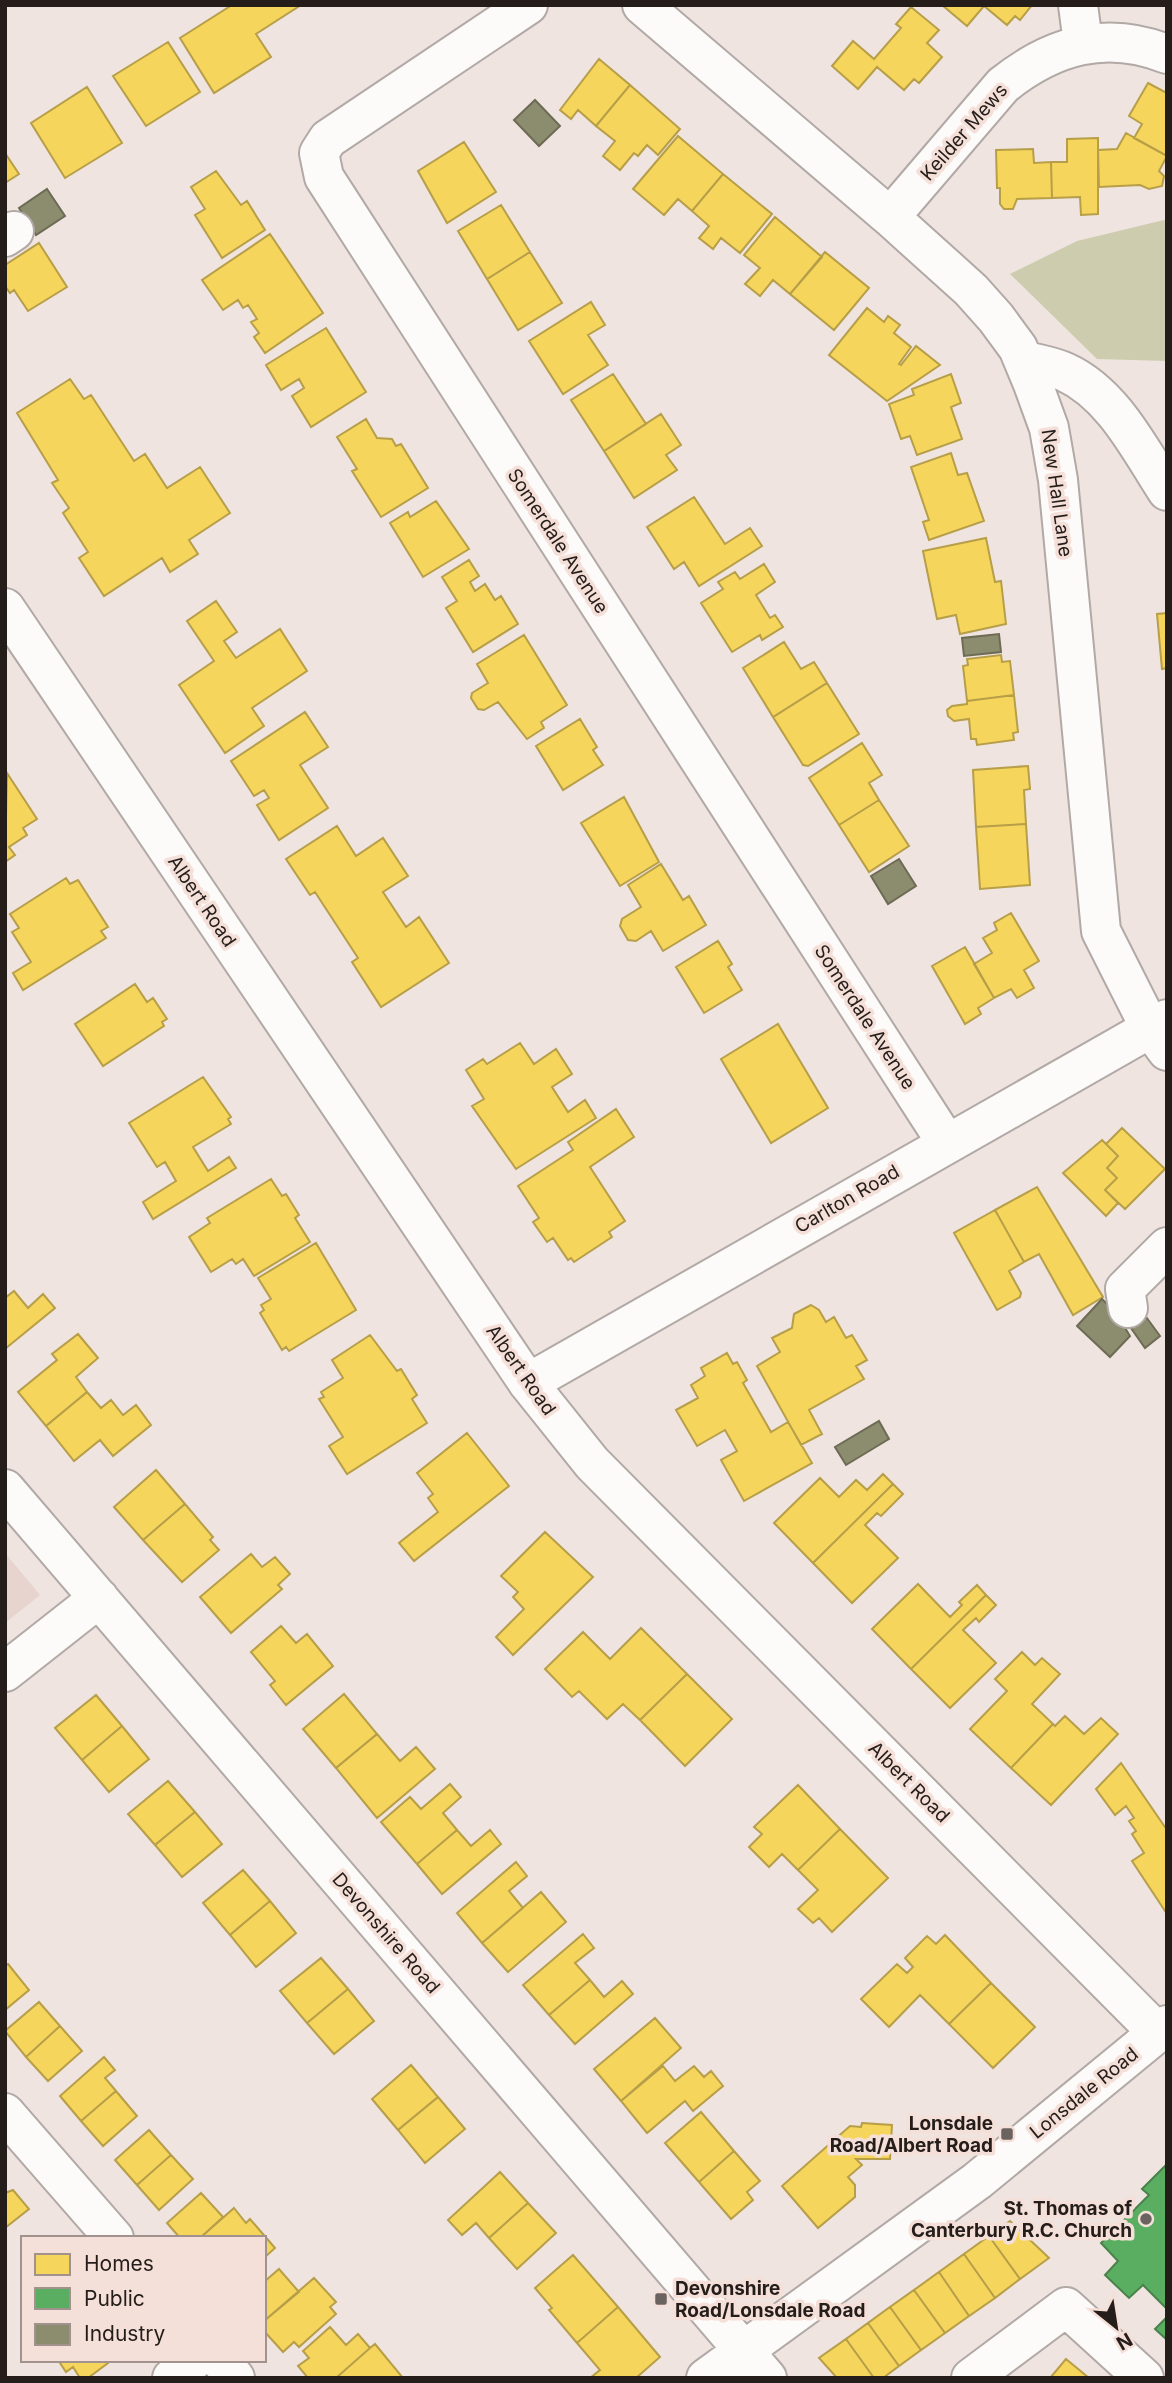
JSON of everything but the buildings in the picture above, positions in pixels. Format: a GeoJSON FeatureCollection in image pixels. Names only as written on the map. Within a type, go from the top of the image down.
{"type":"FeatureCollection","features":[{"type":"Feature","properties":{"kind":"street","name":"Somerdale Avenue"},"geometry":{"type":"LineString","coordinates":[[528,5],[333,134],[319,153],[324,177],[946,1142]]}},
{"type":"Feature","properties":{"kind":"street","name":"New Hall Lane"},"geometry":{"type":"LineString","coordinates":[[642,5],[890,217],[971,290],[996,318],[1023,359],[1049,428],[1058,480],[1101,931],[1161,1033]]}},
{"type":"Feature","properties":{"kind":"street"},"geometry":{"type":"LineString","coordinates":[[1078,5],[1083,43]]}},
{"type":"Feature","properties":{"kind":"street","name":"Keilder Mews"},"geometry":{"type":"LineString","coordinates":[[890,217],[1003,85],[1049,54],[1083,43],[1112,41],[1145,46],[1167,54]]}},
{"type":"Feature","properties":{"kind":"street"},"geometry":{"type":"LineString","coordinates":[[1023,359],[1065,372],[1094,390],[1121,421],[1167,491]]}},
{"type":"Feature","properties":{"kind":"street","name":"Albert Road"},"geometry":{"type":"LineString","coordinates":[[5,608],[528,1383],[592,1463],[1158,2042]]}},
{"type":"Feature","properties":{"kind":"street","name":"Carlton Road"},"geometry":{"type":"LineString","coordinates":[[528,1383],[946,1142],[1161,1033]]}},
{"type":"Feature","properties":{"kind":"street"},"geometry":{"type":"LineString","coordinates":[[1128,1308],[1125,1289],[1167,1247]]}},
{"type":"Feature","properties":{"kind":"street","name":"Devonshire Road"},"geometry":{"type":"LineString","coordinates":[[5,1489],[755,2364]]}},
{"type":"Feature","properties":{"kind":"street"},"geometry":{"type":"LineString","coordinates":[[5,1672],[99,1598]]}},
{"type":"Feature","properties":{"kind":"street","name":"Lonsdale Road"},"geometry":{"type":"LineString","coordinates":[[706,2378],[755,2364],[977,2181],[1158,2042]]}},
{"type":"Feature","properties":{"kind":"street"},"geometry":{"type":"LineString","coordinates":[[5,2113],[112,2236]]}},
{"type":"Feature","properties":{"kind":"street"},"geometry":{"type":"LineString","coordinates":[[971,2378],[1066,2307],[1144,2378]]}},
{"type":"Feature","properties":{"kind":"street"},"geometry":{"type":"LineString","coordinates":[[172,2378],[192,2362]]}},
{"type":"Feature","properties":{"kind":"street"},"geometry":{"type":"LineString","coordinates":[[222,2362],[235,2378]]}},
{"type":"Feature","properties":{"kind":"shaded area"},"geometry":{"type":"Polygon","coordinates":[[[5,1553],[40,1595],[5,1623],[5,1553]]]}},
{"type":"Feature","properties":{"kind":"green space"},"geometry":{"type":"Polygon","coordinates":[[[1164,220],[1167,222],[1167,361],[1097,359],[1010,274],[1077,241],[1164,220]]]}},
{"type":"Feature","properties":{"kind":"place","name":"Lonsdale Road/Albert Road"},"geometry":{"type":"Point","coordinates":[1007,2134]}},
{"type":"Feature","properties":{"kind":"place","name":"St. Thomas of Canterbury R.C. Church"},"geometry":{"type":"Point","coordinates":[1146,2219]}},
{"type":"Feature","properties":{"kind":"place","name":"Devonshire Road/Lonsdale Road"},"geometry":{"type":"Point","coordinates":[661,2299]}}]}
